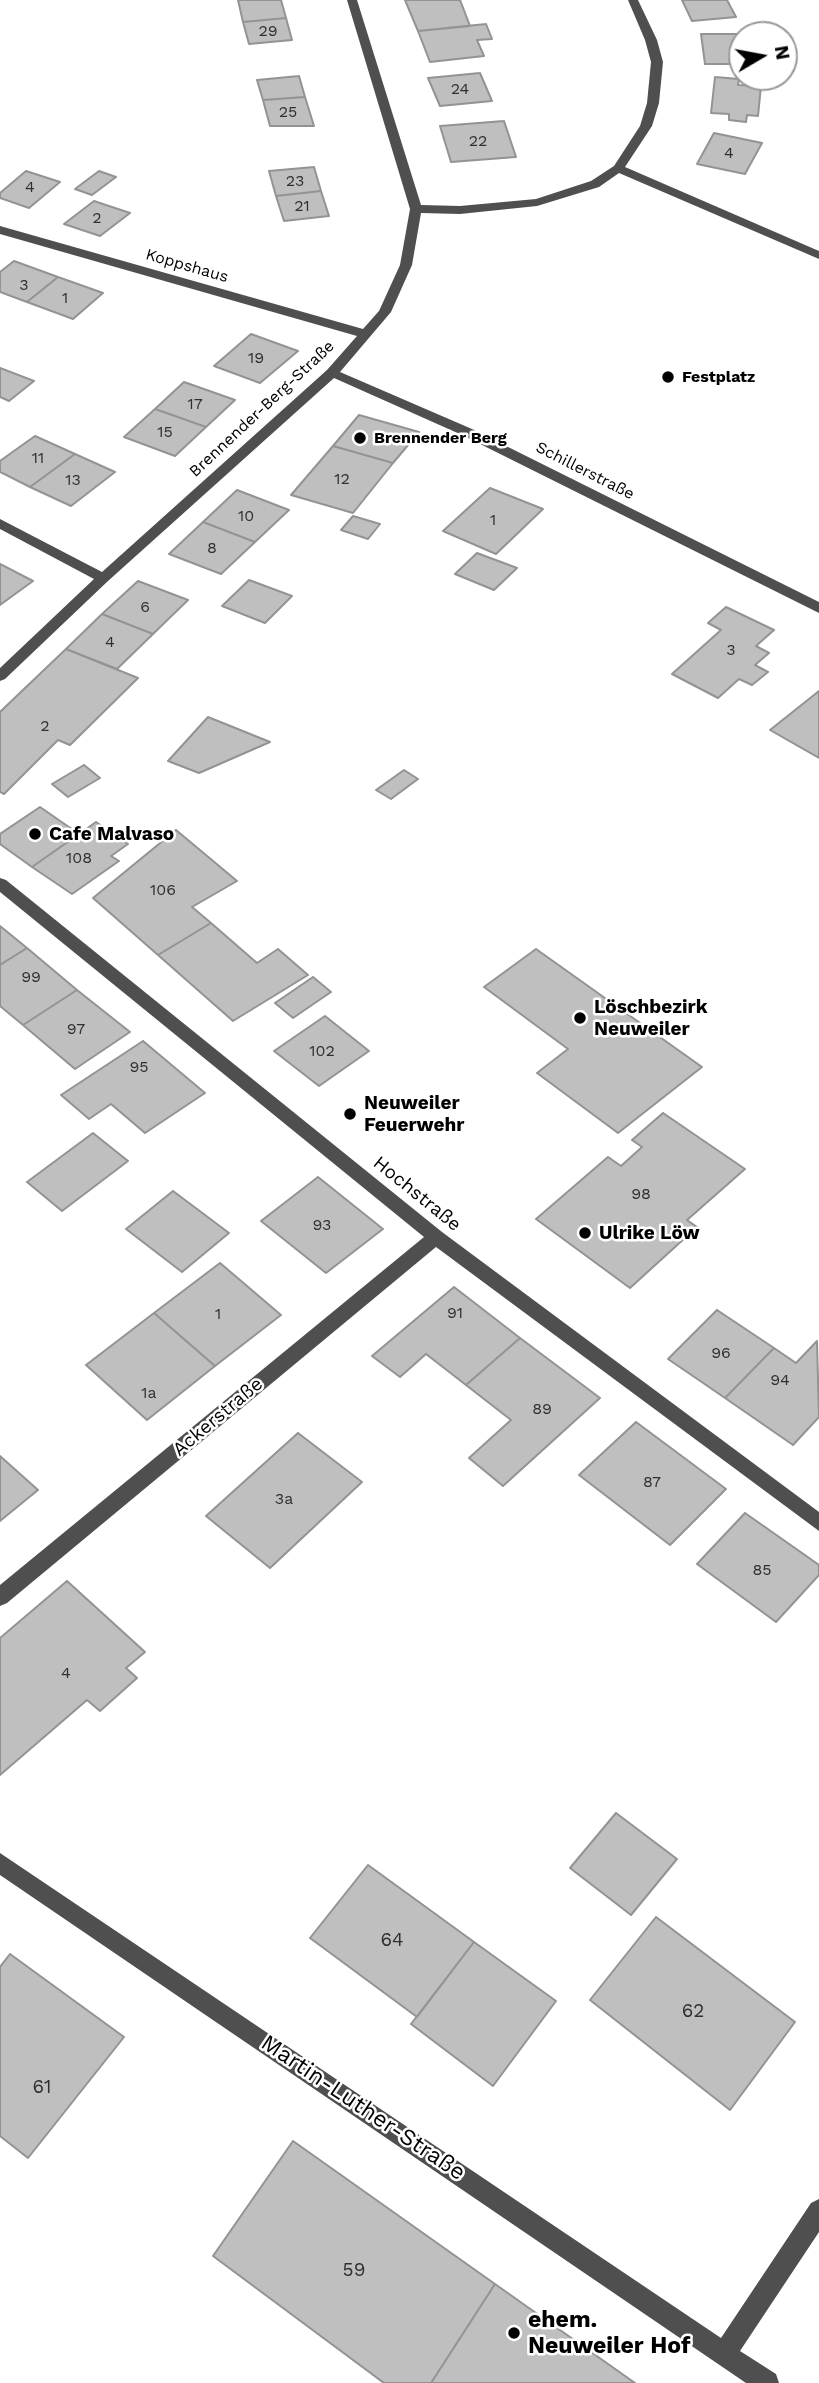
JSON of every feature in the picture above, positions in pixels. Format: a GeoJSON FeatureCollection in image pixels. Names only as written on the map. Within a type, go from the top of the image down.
{"type":"FeatureCollection","features":[{"type":"Feature","properties":{"kind":"street","name":"Brennender-Berg-Straße"},"geometry":{"type":"LineString","coordinates":[[0,677],[103,578],[332,373],[385,312],[406,265],[416,209],[352,0]]}},
{"type":"Feature","properties":{"kind":"street"},"geometry":{"type":"LineString","coordinates":[[416,209],[460,210],[537,202],[595,184],[618,168],[646,126],[657,62],[651,40],[633,0]]}},
{"type":"Feature","properties":{"kind":"street"},"geometry":{"type":"LineString","coordinates":[[618,168],[819,256]]}},
{"type":"Feature","properties":{"kind":"street","name":"Koppshaus"},"geometry":{"type":"LineString","coordinates":[[0,230],[365,334]]}},
{"type":"Feature","properties":{"kind":"street","name":"Schillerstraße"},"geometry":{"type":"LineString","coordinates":[[332,373],[467,432],[819,608]]}},
{"type":"Feature","properties":{"kind":"street"},"geometry":{"type":"LineString","coordinates":[[0,523],[103,578]]}},
{"type":"Feature","properties":{"kind":"street","name":"Hochstraße"},"geometry":{"type":"LineString","coordinates":[[0,884],[436,1237],[819,1523]]}},
{"type":"Feature","properties":{"kind":"street","name":"Ackerstraße"},"geometry":{"type":"LineString","coordinates":[[0,1597],[436,1237]]}},
{"type":"Feature","properties":{"kind":"street","name":"Martin-Luther-Straße"},"geometry":{"type":"LineString","coordinates":[[0,1863],[767,2383]]}},
{"type":"Feature","properties":{"kind":"street"},"geometry":{"type":"LineString","coordinates":[[725,2353],[819,2211]]}},
{"type":"Feature","properties":{"kind":"building"},"geometry":{"type":"Polygon","coordinates":[[[238,0],[281,0],[286,18],[243,22],[238,0]]]}},
{"type":"Feature","properties":{"kind":"building"},"geometry":{"type":"Polygon","coordinates":[[[405,0],[460,0],[470,26],[418,31],[405,0]]]}},
{"type":"Feature","properties":{"kind":"building"},"geometry":{"type":"Polygon","coordinates":[[[682,0],[727,0],[736,17],[692,21],[682,0]]]}},
{"type":"Feature","properties":{"kind":"building"},"geometry":{"type":"Polygon","coordinates":[[[286,18],[292,40],[249,44],[243,22],[286,18]]]}},
{"type":"Feature","properties":{"kind":"building"},"geometry":{"type":"Polygon","coordinates":[[[486,24],[492,39],[477,40],[484,56],[430,62],[418,31],[486,24]]]}},
{"type":"Feature","properties":{"kind":"building"},"geometry":{"type":"Polygon","coordinates":[[[701,34],[728,34],[728,64],[705,64],[701,34]]]}},
{"type":"Feature","properties":{"kind":"building"},"geometry":{"type":"Polygon","coordinates":[[[480,73],[492,101],[440,106],[428,78],[480,73]]]}},
{"type":"Feature","properties":{"kind":"building"},"geometry":{"type":"Polygon","coordinates":[[[299,76],[305,97],[263,100],[257,80],[299,76]]]}},
{"type":"Feature","properties":{"kind":"building"},"geometry":{"type":"Polygon","coordinates":[[[715,77],[728,78],[728,91],[760,91],[758,116],[747,115],[746,122],[729,120],[729,114],[711,113],[715,77]]]}},
{"type":"Feature","properties":{"kind":"building"},"geometry":{"type":"Polygon","coordinates":[[[305,97],[314,126],[270,126],[263,100],[305,97]]]}},
{"type":"Feature","properties":{"kind":"building"},"geometry":{"type":"Polygon","coordinates":[[[504,121],[516,157],[451,162],[440,126],[504,121]]]}},
{"type":"Feature","properties":{"kind":"building"},"geometry":{"type":"Polygon","coordinates":[[[714,133],[762,143],[745,174],[697,164],[714,133]]]}},
{"type":"Feature","properties":{"kind":"building"},"geometry":{"type":"Polygon","coordinates":[[[314,167],[321,191],[276,196],[269,171],[314,167]]]}},
{"type":"Feature","properties":{"kind":"building"},"geometry":{"type":"Polygon","coordinates":[[[26,171],[60,182],[29,208],[0,198],[0,193],[26,171]]]}},
{"type":"Feature","properties":{"kind":"building"},"geometry":{"type":"Polygon","coordinates":[[[99,171],[116,177],[92,195],[75,189],[99,171]]]}},
{"type":"Feature","properties":{"kind":"building"},"geometry":{"type":"Polygon","coordinates":[[[321,191],[329,216],[284,221],[276,196],[321,191]]]}},
{"type":"Feature","properties":{"kind":"building"},"geometry":{"type":"Polygon","coordinates":[[[94,201],[130,213],[100,236],[64,224],[94,201]]]}},
{"type":"Feature","properties":{"kind":"building"},"geometry":{"type":"Polygon","coordinates":[[[14,261],[58,277],[27,302],[0,292],[0,272],[14,261]]]}},
{"type":"Feature","properties":{"kind":"building"},"geometry":{"type":"Polygon","coordinates":[[[58,277],[103,293],[73,319],[27,302],[58,277]]]}},
{"type":"Feature","properties":{"kind":"building"},"geometry":{"type":"Polygon","coordinates":[[[251,334],[298,351],[260,383],[214,366],[251,334]]]}},
{"type":"Feature","properties":{"kind":"building"},"geometry":{"type":"Polygon","coordinates":[[[0,368],[34,381],[9,401],[0,397],[0,368]]]}},
{"type":"Feature","properties":{"kind":"building"},"geometry":{"type":"Polygon","coordinates":[[[184,382],[235,400],[206,427],[155,409],[184,382]]]}},
{"type":"Feature","properties":{"kind":"building"},"geometry":{"type":"Polygon","coordinates":[[[155,409],[206,427],[175,456],[124,437],[155,409]]]}},
{"type":"Feature","properties":{"kind":"building"},"geometry":{"type":"Polygon","coordinates":[[[359,415],[419,432],[393,463],[333,446],[359,415]]]}},
{"type":"Feature","properties":{"kind":"building"},"geometry":{"type":"Polygon","coordinates":[[[35,436],[75,454],[30,487],[0,472],[0,461],[35,436]]]}},
{"type":"Feature","properties":{"kind":"building"},"geometry":{"type":"Polygon","coordinates":[[[333,446],[393,463],[353,513],[291,495],[333,446]]]}},
{"type":"Feature","properties":{"kind":"building"},"geometry":{"type":"Polygon","coordinates":[[[75,454],[115,472],[71,506],[30,487],[75,454]]]}},
{"type":"Feature","properties":{"kind":"building"},"geometry":{"type":"Polygon","coordinates":[[[490,488],[543,509],[496,554],[443,531],[490,488]]]}},
{"type":"Feature","properties":{"kind":"building"},"geometry":{"type":"Polygon","coordinates":[[[237,490],[289,510],[255,542],[203,522],[237,490]]]}},
{"type":"Feature","properties":{"kind":"building"},"geometry":{"type":"Polygon","coordinates":[[[353,516],[380,524],[368,539],[341,530],[353,516]]]}},
{"type":"Feature","properties":{"kind":"building"},"geometry":{"type":"Polygon","coordinates":[[[203,522],[255,542],[221,574],[169,554],[203,522]]]}},
{"type":"Feature","properties":{"kind":"building"},"geometry":{"type":"Polygon","coordinates":[[[477,553],[517,568],[494,590],[455,574],[477,553]]]}},
{"type":"Feature","properties":{"kind":"building"},"geometry":{"type":"Polygon","coordinates":[[[0,564],[33,581],[0,605],[0,564]]]}},
{"type":"Feature","properties":{"kind":"building"},"geometry":{"type":"Polygon","coordinates":[[[249,580],[292,596],[265,623],[222,606],[249,580]]]}},
{"type":"Feature","properties":{"kind":"building"},"geometry":{"type":"Polygon","coordinates":[[[138,581],[188,600],[153,634],[102,614],[138,581]]]}},
{"type":"Feature","properties":{"kind":"building"},"geometry":{"type":"Polygon","coordinates":[[[726,607],[774,630],[756,646],[769,653],[755,665],[768,672],[752,685],[739,679],[718,698],[672,674],[721,630],[708,623],[726,607]]]}},
{"type":"Feature","properties":{"kind":"building"},"geometry":{"type":"Polygon","coordinates":[[[102,614],[153,634],[117,669],[66,649],[102,614]]]}},
{"type":"Feature","properties":{"kind":"building"},"geometry":{"type":"Polygon","coordinates":[[[66,649],[138,678],[70,745],[58,740],[4,794],[0,792],[0,712],[66,649]]]}},
{"type":"Feature","properties":{"kind":"building"},"geometry":{"type":"Polygon","coordinates":[[[819,691],[819,758],[770,730],[819,691]]]}},
{"type":"Feature","properties":{"kind":"building"},"geometry":{"type":"Polygon","coordinates":[[[208,717],[270,742],[199,773],[168,761],[208,717]]]}},
{"type":"Feature","properties":{"kind":"building"},"geometry":{"type":"Polygon","coordinates":[[[84,765],[100,778],[68,797],[52,784],[84,765]]]}},
{"type":"Feature","properties":{"kind":"building"},"geometry":{"type":"Polygon","coordinates":[[[404,770],[418,779],[391,799],[376,790],[404,770]]]}},
{"type":"Feature","properties":{"kind":"building"},"geometry":{"type":"Polygon","coordinates":[[[40,807],[79,834],[32,867],[0,844],[0,834],[40,807]]]}},
{"type":"Feature","properties":{"kind":"building"},"geometry":{"type":"Polygon","coordinates":[[[96,822],[128,844],[111,856],[119,861],[72,894],[32,867],[96,822]]]}},
{"type":"Feature","properties":{"kind":"building"},"geometry":{"type":"Polygon","coordinates":[[[176,830],[237,881],[192,907],[211,923],[158,955],[93,898],[176,830]]]}},
{"type":"Feature","properties":{"kind":"building"},"geometry":{"type":"Polygon","coordinates":[[[211,923],[257,963],[278,949],[308,975],[233,1021],[158,955],[211,923]]]}},
{"type":"Feature","properties":{"kind":"building"},"geometry":{"type":"Polygon","coordinates":[[[0,926],[27,948],[0,965],[0,926]]]}},
{"type":"Feature","properties":{"kind":"building"},"geometry":{"type":"Polygon","coordinates":[[[27,948],[77,990],[23,1025],[0,1006],[0,965],[27,948]]]}},
{"type":"Feature","properties":{"kind":"building","name":"Löschbezirk Neuweiler"},"geometry":{"type":"Polygon","coordinates":[[[536,949],[702,1067],[618,1133],[537,1073],[568,1049],[484,987],[536,949]]]}},
{"type":"Feature","properties":{"kind":"building"},"geometry":{"type":"Polygon","coordinates":[[[313,977],[331,992],[293,1018],[275,1003],[313,977]]]}},
{"type":"Feature","properties":{"kind":"building"},"geometry":{"type":"Polygon","coordinates":[[[77,990],[130,1032],[75,1069],[23,1025],[77,990]]]}},
{"type":"Feature","properties":{"kind":"building"},"geometry":{"type":"Polygon","coordinates":[[[325,1016],[369,1051],[319,1086],[274,1051],[325,1016]]]}},
{"type":"Feature","properties":{"kind":"building"},"geometry":{"type":"Polygon","coordinates":[[[143,1041],[205,1093],[145,1133],[111,1104],[89,1119],[61,1095],[143,1041]]]}},
{"type":"Feature","properties":{"kind":"building"},"geometry":{"type":"Polygon","coordinates":[[[663,1113],[745,1169],[687,1220],[697,1227],[630,1288],[536,1219],[608,1157],[621,1166],[642,1147],[632,1140],[663,1113]]]}},
{"type":"Feature","properties":{"kind":"building"},"geometry":{"type":"Polygon","coordinates":[[[93,1133],[128,1161],[62,1211],[27,1182],[93,1133]]]}},
{"type":"Feature","properties":{"kind":"building"},"geometry":{"type":"Polygon","coordinates":[[[318,1177],[383,1229],[326,1273],[261,1221],[318,1177]]]}},
{"type":"Feature","properties":{"kind":"building"},"geometry":{"type":"Polygon","coordinates":[[[173,1191],[229,1233],[182,1272],[126,1229],[173,1191]]]}},
{"type":"Feature","properties":{"kind":"building"},"geometry":{"type":"Polygon","coordinates":[[[220,1263],[281,1315],[215,1366],[154,1313],[220,1263]]]}},
{"type":"Feature","properties":{"kind":"building"},"geometry":{"type":"Polygon","coordinates":[[[454,1287],[520,1338],[466,1385],[426,1354],[400,1377],[372,1356],[454,1287]]]}},
{"type":"Feature","properties":{"kind":"building"},"geometry":{"type":"Polygon","coordinates":[[[717,1310],[774,1348],[725,1398],[668,1359],[717,1310]]]}},
{"type":"Feature","properties":{"kind":"building"},"geometry":{"type":"Polygon","coordinates":[[[154,1313],[215,1366],[147,1420],[86,1365],[154,1313]]]}},
{"type":"Feature","properties":{"kind":"building"},"geometry":{"type":"Polygon","coordinates":[[[520,1338],[600,1398],[503,1486],[469,1458],[511,1420],[466,1385],[520,1338]]]}},
{"type":"Feature","properties":{"kind":"building"},"geometry":{"type":"Polygon","coordinates":[[[817,1341],[819,1417],[793,1445],[725,1398],[774,1348],[796,1363],[817,1341]]]}},
{"type":"Feature","properties":{"kind":"building"},"geometry":{"type":"Polygon","coordinates":[[[636,1422],[726,1489],[670,1545],[579,1475],[636,1422]]]}},
{"type":"Feature","properties":{"kind":"building"},"geometry":{"type":"Polygon","coordinates":[[[298,1433],[362,1482],[270,1568],[206,1516],[298,1433]]]}},
{"type":"Feature","properties":{"kind":"building"},"geometry":{"type":"Polygon","coordinates":[[[0,1456],[38,1490],[0,1521],[0,1456]]]}},
{"type":"Feature","properties":{"kind":"building"},"geometry":{"type":"Polygon","coordinates":[[[745,1513],[819,1565],[819,1575],[776,1622],[697,1564],[745,1513]]]}},
{"type":"Feature","properties":{"kind":"building"},"geometry":{"type":"Polygon","coordinates":[[[67,1581],[145,1652],[126,1668],[137,1678],[100,1711],[87,1700],[0,1775],[0,1638],[67,1581]]]}},
{"type":"Feature","properties":{"kind":"building"},"geometry":{"type":"Polygon","coordinates":[[[616,1813],[677,1859],[631,1915],[570,1868],[616,1813]]]}},
{"type":"Feature","properties":{"kind":"building"},"geometry":{"type":"Polygon","coordinates":[[[368,1865],[474,1942],[417,2017],[310,1938],[368,1865]]]}},
{"type":"Feature","properties":{"kind":"building"},"geometry":{"type":"Polygon","coordinates":[[[656,1917],[795,2022],[730,2110],[590,2000],[656,1917]]]}},
{"type":"Feature","properties":{"kind":"building"},"geometry":{"type":"Polygon","coordinates":[[[474,1942],[556,2001],[493,2086],[411,2024],[474,1942]]]}},
{"type":"Feature","properties":{"kind":"building"},"geometry":{"type":"Polygon","coordinates":[[[10,1954],[124,2037],[28,2158],[0,2136],[0,1967],[10,1954]]]}},
{"type":"Feature","properties":{"kind":"building"},"geometry":{"type":"Polygon","coordinates":[[[293,2141],[495,2284],[431,2383],[384,2383],[213,2256],[293,2141]]]}},
{"type":"Feature","properties":{"kind":"building","name":"ehem. Neuweiler Hof"},"geometry":{"type":"Polygon","coordinates":[[[495,2284],[635,2383],[431,2383],[495,2284]]]}},
{"type":"Feature","properties":{"kind":"place","name":"Festplatz"},"geometry":{"type":"Point","coordinates":[668,377]}},
{"type":"Feature","properties":{"kind":"place","name":"Brennender Berg"},"geometry":{"type":"Point","coordinates":[360,438]}},
{"type":"Feature","properties":{"kind":"place","name":"Cafe Malvaso"},"geometry":{"type":"Point","coordinates":[35,834]}},
{"type":"Feature","properties":{"kind":"place","name":"Löschbezirk Neuweiler"},"geometry":{"type":"Point","coordinates":[580,1018]}},
{"type":"Feature","properties":{"kind":"place","name":"Neuweiler Feuerwehr"},"geometry":{"type":"Point","coordinates":[350,1114]}},
{"type":"Feature","properties":{"kind":"place","name":"Ulrike Löw"},"geometry":{"type":"Point","coordinates":[585,1233]}},
{"type":"Feature","properties":{"kind":"place","name":"ehem. Neuweiler Hof"},"geometry":{"type":"Point","coordinates":[514,2333]}}]}
